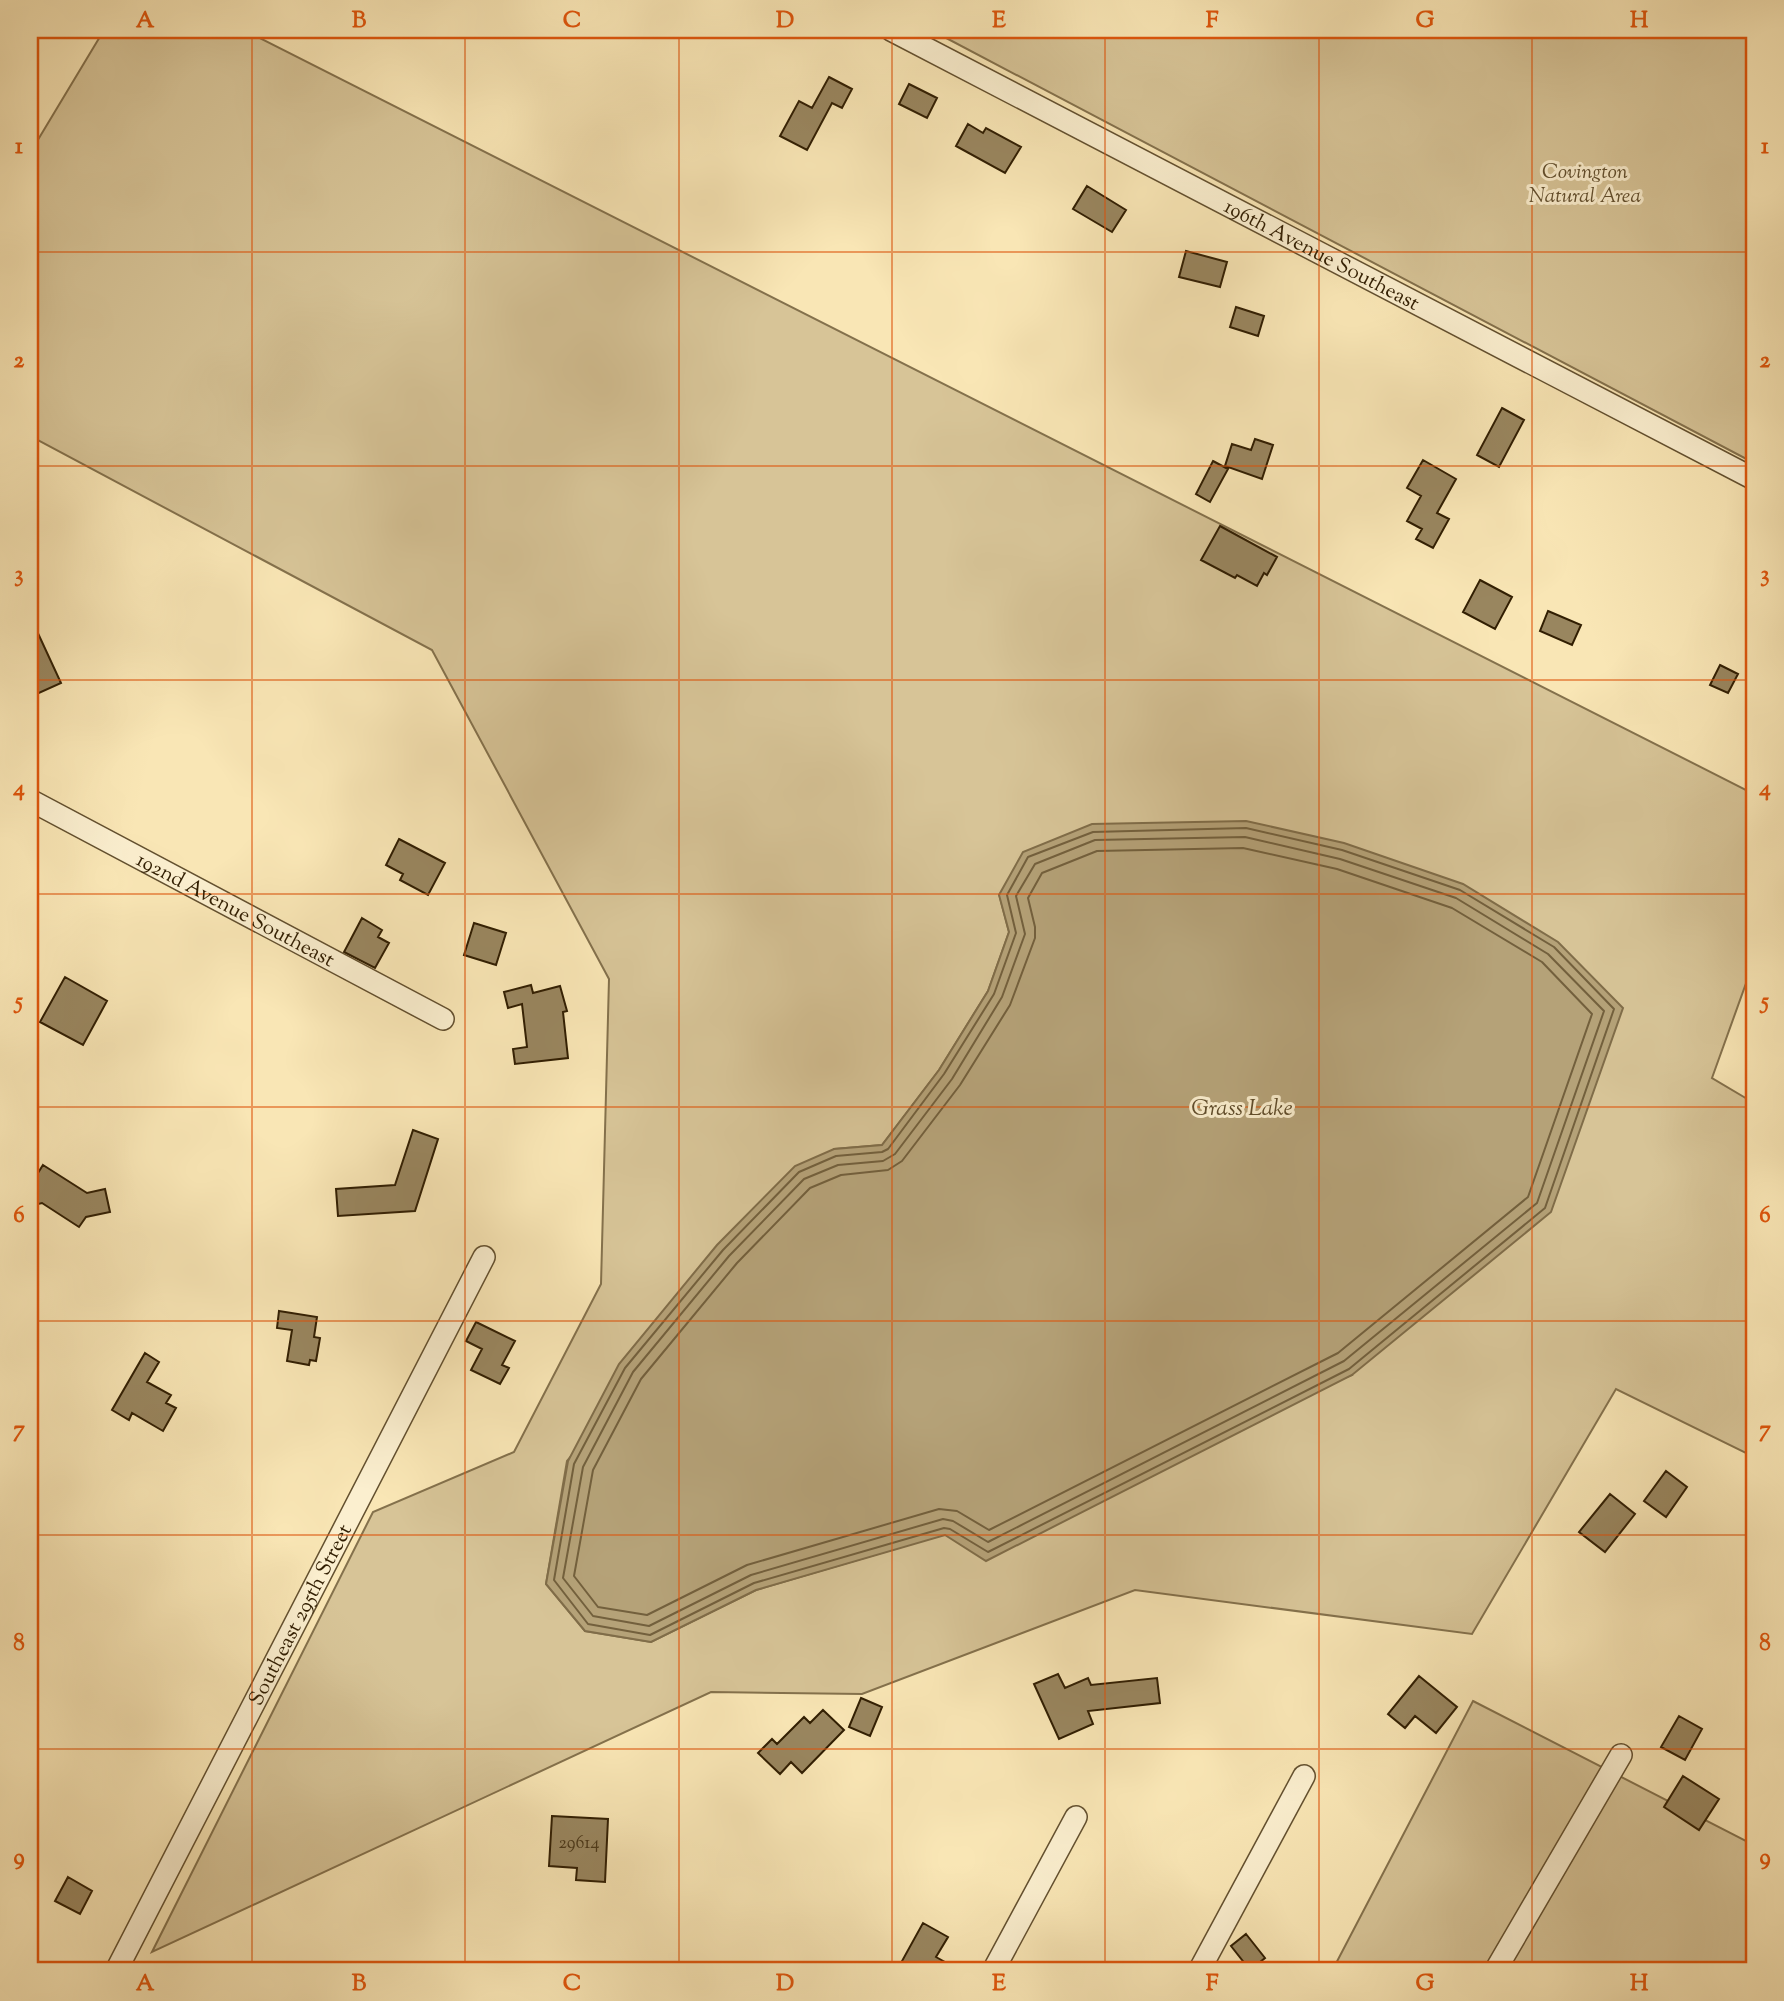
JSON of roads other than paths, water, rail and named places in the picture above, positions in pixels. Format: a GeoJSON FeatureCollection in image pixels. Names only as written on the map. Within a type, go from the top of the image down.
{"type":"FeatureCollection","features":[{"type":"Feature","properties":{"kind":"street","name":"196th Avenue Southeast"},"geometry":{"type":"LineString","coordinates":[[891,30],[1754,479]]}},
{"type":"Feature","properties":{"kind":"street","name":"192nd Avenue Southeast"},"geometry":{"type":"LineString","coordinates":[[30,800],[443,1019]]}},
{"type":"Feature","properties":{"kind":"street","name":"Southeast 295th Street"},"geometry":{"type":"LineString","coordinates":[[116,1971],[484,1257]]}},
{"type":"Feature","properties":{"kind":"street"},"geometry":{"type":"LineString","coordinates":[[1495,1971],[1621,1755]]}},
{"type":"Feature","properties":{"kind":"street"},"geometry":{"type":"LineString","coordinates":[[1199,1971],[1304,1776]]}},
{"type":"Feature","properties":{"kind":"street"},"geometry":{"type":"LineString","coordinates":[[993,1971],[1076,1817]]}},
{"type":"Feature","properties":{"kind":"water","name":"Grass Lake"},"geometry":{"type":"Polygon","coordinates":[[[1246,821],[1344,843],[1463,884],[1558,942],[1623,1008],[1551,1212],[1352,1375],[986,1561],[945,1535],[756,1590],[651,1642],[585,1631],[546,1584],[568,1461],[619,1364],[717,1245],[795,1166],[834,1149],[882,1145],[939,1070],[988,991],[1009,932],[999,895],[1023,852],[1092,824],[1246,821]]]}},
{"type":"Feature","properties":{"kind":"park label","name":"Covington Natural Area"},"geometry":{"type":"Point","coordinates":[1585,183]}}]}
